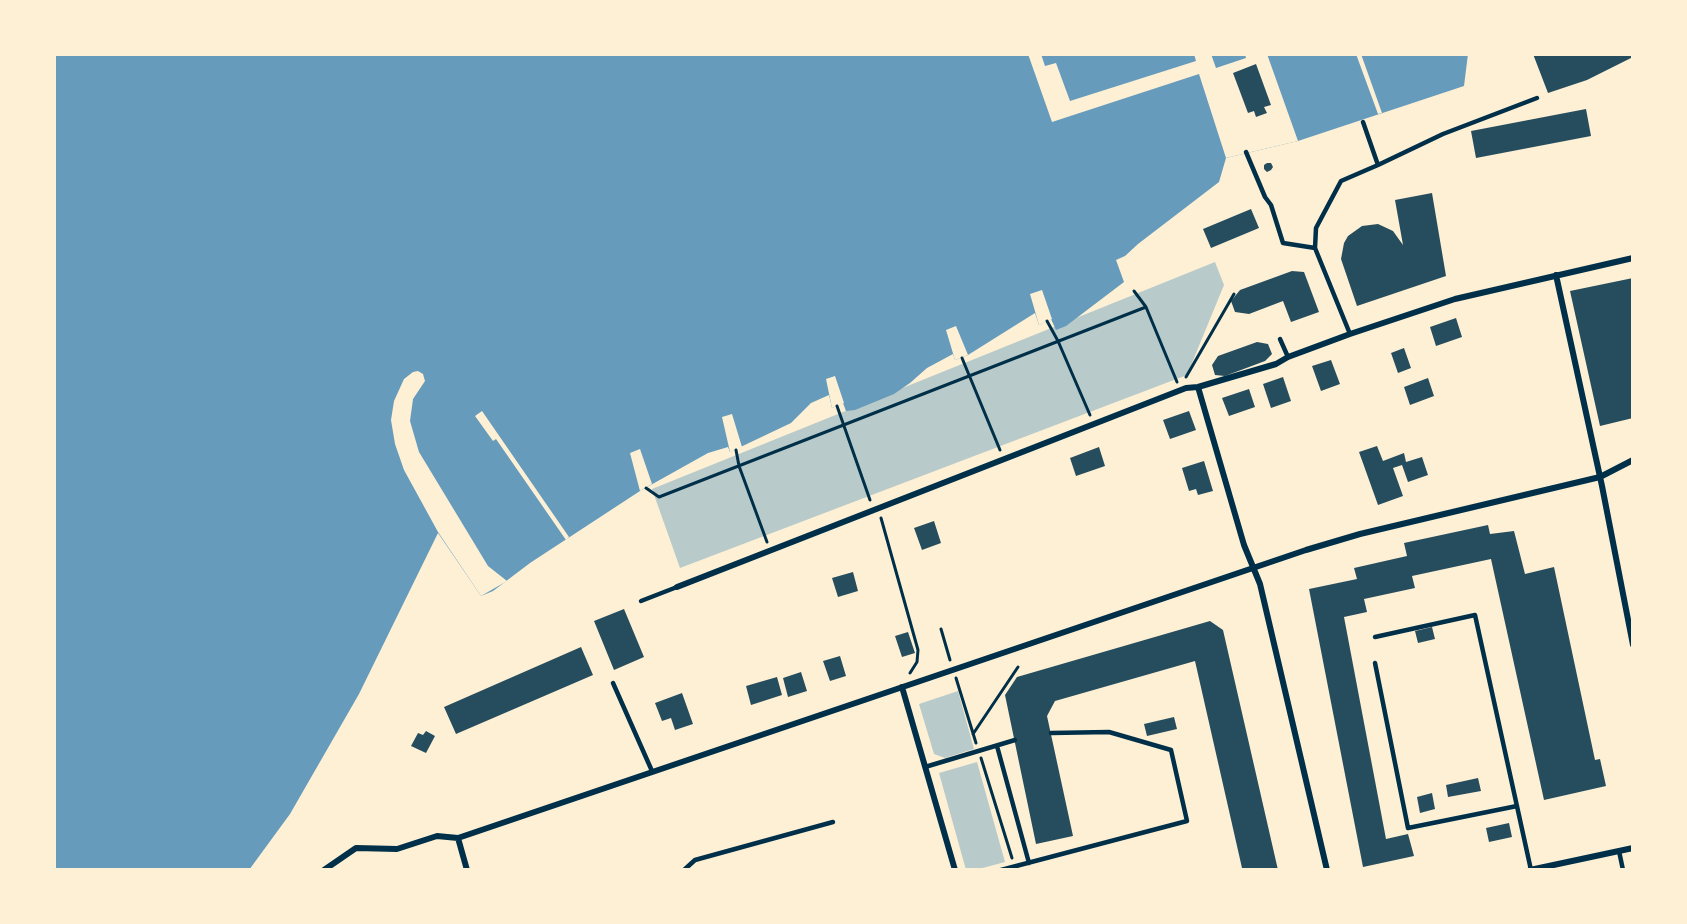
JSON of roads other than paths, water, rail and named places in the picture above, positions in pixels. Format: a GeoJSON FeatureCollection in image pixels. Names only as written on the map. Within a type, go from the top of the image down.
{"type":"FeatureCollection","features":[{"type":"Feature","properties":{"kind":"street"},"geometry":{"type":"LineString","coordinates":[[677,587],[1186,388],[1198,387],[1276,364],[1288,357],[1350,334],[1455,299],[1633,258]]}},
{"type":"Feature","properties":{"kind":"street"},"geometry":{"type":"LineString","coordinates":[[1556,275],[1600,477],[1633,645]]}},
{"type":"Feature","properties":{"kind":"street"},"geometry":{"type":"LineString","coordinates":[[1198,387],[1252,568],[1260,584],[1327,870]]}},
{"type":"Feature","properties":{"kind":"street"},"geometry":{"type":"LineString","coordinates":[[324,870],[356,848],[397,849],[437,836],[458,838],[1252,568],[1360,534],[1600,477],[1633,460]]}},
{"type":"Feature","properties":{"kind":"street"},"geometry":{"type":"LineString","coordinates":[[902,687],[955,870]]}},
{"type":"Feature","properties":{"kind":"street"},"geometry":{"type":"LineString","coordinates":[[458,838],[467,870]]}},
{"type":"Feature","properties":{"kind":"street"},"geometry":{"type":"LineString","coordinates":[[1530,870],[1633,848]]}},
{"type":"Feature","properties":{"kind":"lane"},"geometry":{"type":"LineString","coordinates":[[1350,334],[1315,248],[1316,228],[1341,181],[1443,134],[1537,98]]}},
{"type":"Feature","properties":{"kind":"lane"},"geometry":{"type":"LineString","coordinates":[[1363,122],[1378,165]]}},
{"type":"Feature","properties":{"kind":"lane"},"geometry":{"type":"LineString","coordinates":[[1246,152],[1265,197],[1271,205],[1283,243],[1315,248]]}},
{"type":"Feature","properties":{"kind":"lane"},"geometry":{"type":"LineString","coordinates":[[1280,339],[1288,357]]}},
{"type":"Feature","properties":{"kind":"lane"},"geometry":{"type":"LineString","coordinates":[[641,601],[677,587]]}},
{"type":"Feature","properties":{"kind":"lane"},"geometry":{"type":"LineString","coordinates":[[1375,637],[1475,615],[1530,870]]}},
{"type":"Feature","properties":{"kind":"lane"},"geometry":{"type":"LineString","coordinates":[[1374,663],[1408,828],[1517,806]]}},
{"type":"Feature","properties":{"kind":"lane"},"geometry":{"type":"LineString","coordinates":[[613,683],[652,771]]}},
{"type":"Feature","properties":{"kind":"lane"},"geometry":{"type":"LineString","coordinates":[[1001,870],[1187,821],[1171,750],[1109,732],[1051,733]]}},
{"type":"Feature","properties":{"kind":"lane"},"geometry":{"type":"LineString","coordinates":[[925,767],[1015,740]]}},
{"type":"Feature","properties":{"kind":"lane"},"geometry":{"type":"LineString","coordinates":[[997,747],[1029,863]]}},
{"type":"Feature","properties":{"kind":"lane"},"geometry":{"type":"LineString","coordinates":[[684,870],[695,860],[833,822]]}},
{"type":"Feature","properties":{"kind":"lane"},"geometry":{"type":"LineString","coordinates":[[1618,851],[1623,870]]}},
{"type":"Feature","properties":{"kind":"water"},"geometry":{"type":"Polygon","coordinates":[[[54,54],[1468,54],[1464,86],[1298,141],[1226,158],[1219,182],[1125,256],[1116,260],[1124,282],[1066,326],[1056,330],[1051,319],[1039,325],[1035,313],[968,355],[955,360],[953,354],[927,368],[894,394],[855,410],[846,411],[843,403],[832,408],[829,395],[811,403],[791,423],[730,452],[728,447],[708,453],[640,491],[530,563],[493,591],[481,596],[438,533],[359,694],[290,814],[249,870],[54,870],[54,54]]]}}]}
